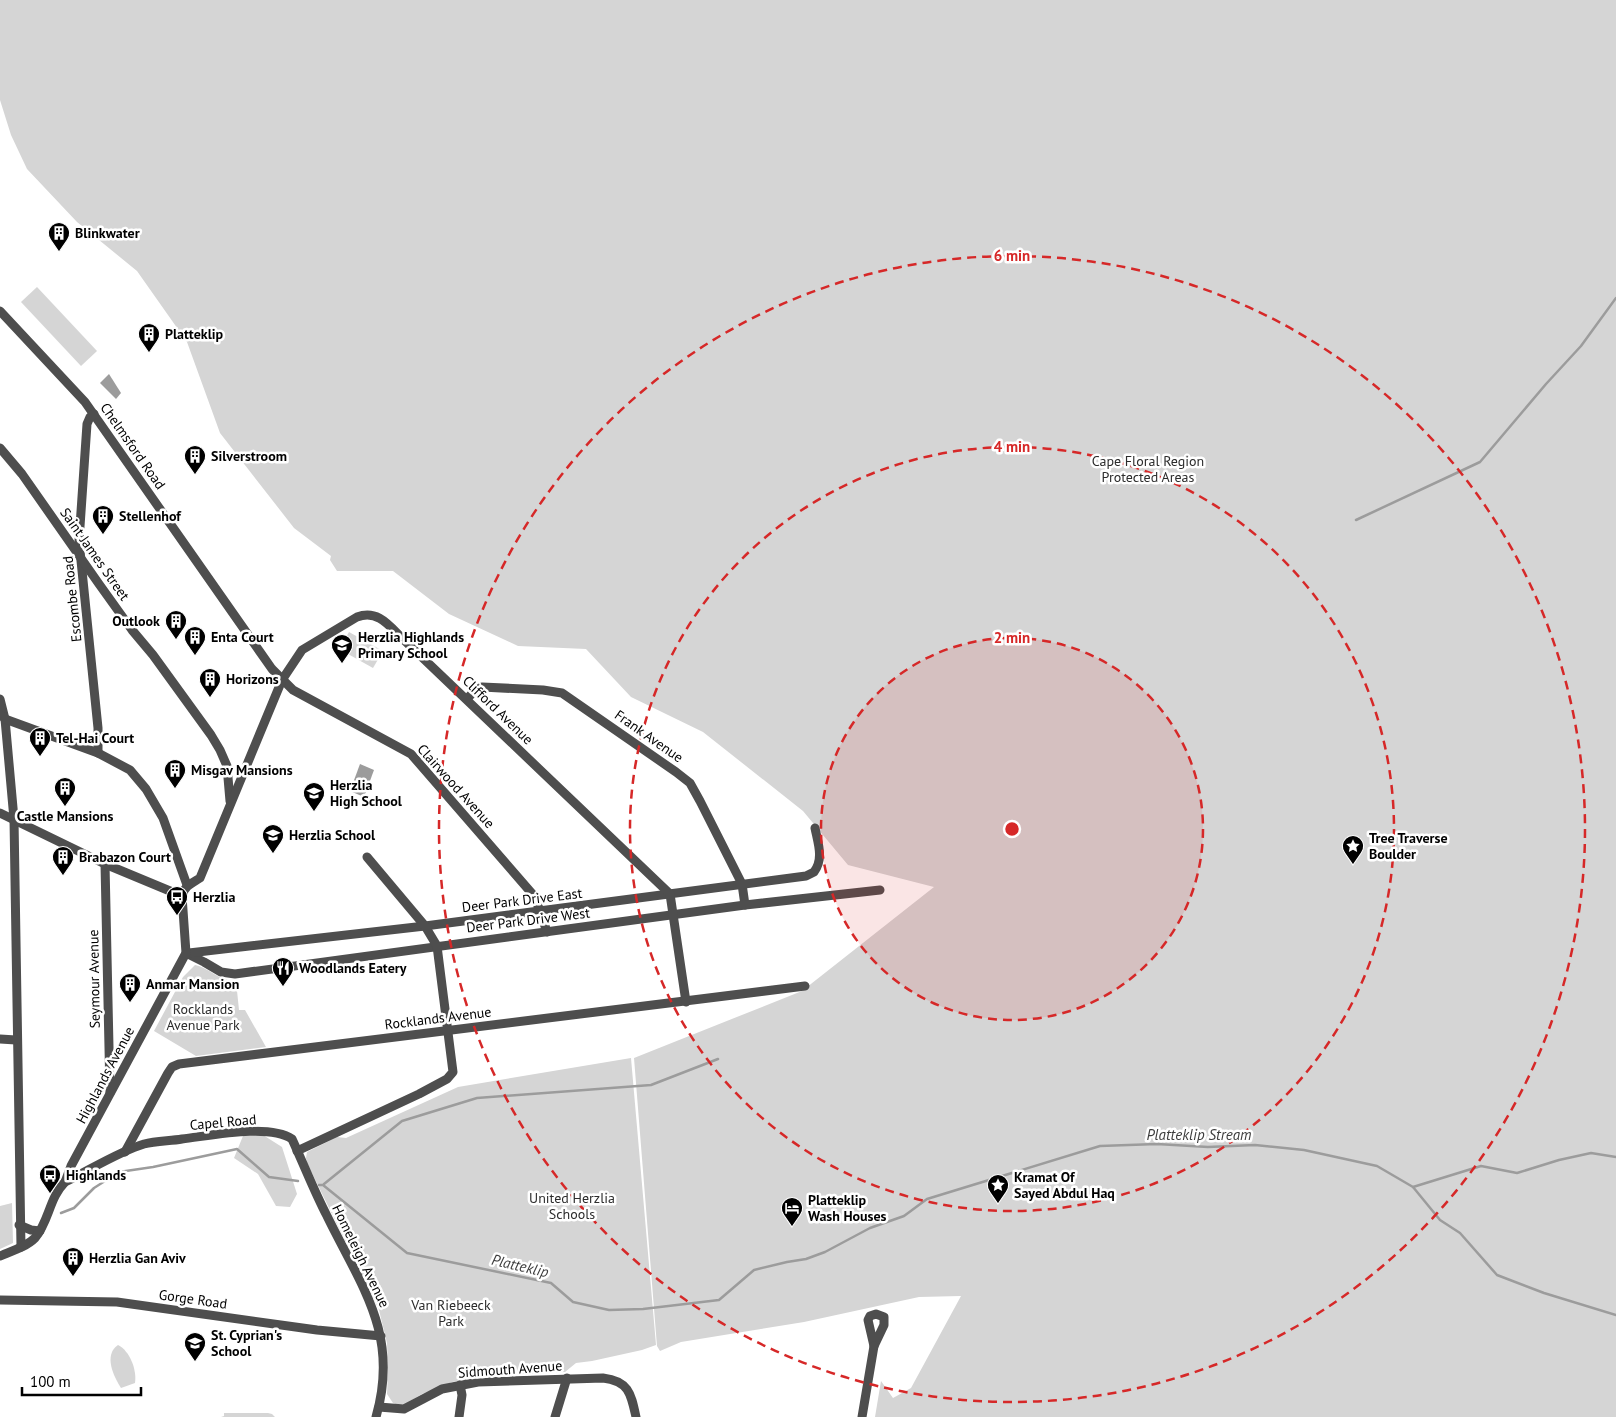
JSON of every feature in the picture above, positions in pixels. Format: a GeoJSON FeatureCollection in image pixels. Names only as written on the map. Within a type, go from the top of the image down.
{"type":"FeatureCollection","features":[{"type":"Feature","properties":{"kind":"street","name":"Chelmsford Road"},"geometry":{"type":"LineString","coordinates":[[0,311],[85,402],[272,669],[282,680]]}},
{"type":"Feature","properties":{"kind":"street","name":"Escombe Road"},"geometry":{"type":"LineString","coordinates":[[94,414],[90,417],[87,424],[79,541],[98,728],[98,753]]}},
{"type":"Feature","properties":{"kind":"street","name":"Saint James Street"},"geometry":{"type":"LineString","coordinates":[[0,448],[22,474],[132,630],[158,662],[220,750],[229,782],[229,809]]}},
{"type":"Feature","properties":{"kind":"street","name":"Clifford Avenue"},"geometry":{"type":"LineString","coordinates":[[282,680],[302,650],[357,617],[371,614],[382,621],[467,699],[670,894]]}},
{"type":"Feature","properties":{"kind":"street"},"geometry":{"type":"LineString","coordinates":[[186,953],[182,896],[184,890],[200,878],[282,680]]}},
{"type":"Feature","properties":{"kind":"street","name":"Clairwood Avenue"},"geometry":{"type":"LineString","coordinates":[[282,680],[293,690],[411,754],[535,897],[547,932]]}},
{"type":"Feature","properties":{"kind":"street","name":"Frank Avenue"},"geometry":{"type":"LineString","coordinates":[[467,699],[476,689],[482,687],[562,693],[690,783],[742,884],[745,905]]}},
{"type":"Feature","properties":{"kind":"street"},"geometry":{"type":"LineString","coordinates":[[0,699],[14,819],[19,1225],[21,1247]]}},
{"type":"Feature","properties":{"kind":"street"},"geometry":{"type":"LineString","coordinates":[[2,716],[98,753],[130,770],[146,789],[163,818],[188,886]]}},
{"type":"Feature","properties":{"kind":"street"},"geometry":{"type":"LineString","coordinates":[[0,813],[105,864],[182,896]]}},
{"type":"Feature","properties":{"kind":"street","name":"Deer Park Drive East"},"geometry":{"type":"LineString","coordinates":[[186,953],[425,926],[812,874],[816,870],[820,856],[815,828]]}},
{"type":"Feature","properties":{"kind":"street"},"geometry":{"type":"LineString","coordinates":[[298,1151],[419,1094],[447,1079],[453,1072],[437,946],[425,926],[367,857]]}},
{"type":"Feature","properties":{"kind":"street","name":"Seymour Avenue"},"geometry":{"type":"LineString","coordinates":[[105,864],[110,1093]]}},
{"type":"Feature","properties":{"kind":"street","name":"Deer Park Drive West"},"geometry":{"type":"LineString","coordinates":[[186,953],[220,972],[235,974],[745,905],[880,890]]}},
{"type":"Feature","properties":{"kind":"street"},"geometry":{"type":"LineString","coordinates":[[670,894],[686,1002]]}},
{"type":"Feature","properties":{"kind":"street"},"geometry":{"type":"LineString","coordinates":[[219,950],[216,962],[220,972]]}},
{"type":"Feature","properties":{"kind":"street","name":"Highlands Avenue"},"geometry":{"type":"LineString","coordinates":[[40,1231],[54,1197],[65,1182],[71,1166],[186,953]]}},
{"type":"Feature","properties":{"kind":"street","name":"Rocklands Avenue"},"geometry":{"type":"LineString","coordinates":[[124,1152],[168,1073],[172,1067],[178,1064],[805,986]]}},
{"type":"Feature","properties":{"kind":"street"},"geometry":{"type":"LineString","coordinates":[[0,1039],[16,1040]]}},
{"type":"Feature","properties":{"kind":"street"},"geometry":{"type":"LineString","coordinates":[[109,1052],[118,1057],[130,1057]]}},
{"type":"Feature","properties":{"kind":"street","name":"Capel Road"},"geometry":{"type":"LineString","coordinates":[[65,1182],[144,1144],[246,1132],[278,1133],[292,1139],[298,1151]]}},
{"type":"Feature","properties":{"kind":"street","name":"Homeleigh Avenue"},"geometry":{"type":"LineString","coordinates":[[298,1151],[326,1215],[370,1301],[381,1336],[384,1362],[379,1407]]}},
{"type":"Feature","properties":{"kind":"street"},"geometry":{"type":"LineString","coordinates":[[19,1225],[31,1230],[40,1231]]}},
{"type":"Feature","properties":{"kind":"street"},"geometry":{"type":"LineString","coordinates":[[0,1256],[34,1239],[40,1231]]}},
{"type":"Feature","properties":{"kind":"street","name":"Gorge Road"},"geometry":{"type":"LineString","coordinates":[[0,1300],[117,1302],[317,1330],[381,1336]]}},
{"type":"Feature","properties":{"kind":"street"},"geometry":{"type":"LineString","coordinates":[[862,1417],[874,1346]]}},
{"type":"Feature","properties":{"kind":"street"},"geometry":{"type":"LineString","coordinates":[[555,1417],[567,1378]]}},
{"type":"Feature","properties":{"kind":"street","name":"Sidmouth Avenue"},"geometry":{"type":"LineString","coordinates":[[379,1407],[404,1409],[436,1391],[486,1381],[603,1378],[620,1383],[630,1394],[636,1417]]}},
{"type":"Feature","properties":{"kind":"street"},"geometry":{"type":"LineString","coordinates":[[459,1417],[462,1395],[460,1385]]}},
{"type":"Feature","properties":{"kind":"street"},"geometry":{"type":"LineString","coordinates":[[376,1417],[379,1407]]}},
{"type":"Feature","properties":{"kind":"green space","name":"Cape Floral Region Protected Areas"},"geometry":{"type":"Polygon","coordinates":[[[0,0],[1616,0],[1616,1417],[875,1417],[881,1381],[893,1398],[911,1388],[961,1296],[919,1297],[804,1322],[681,1342],[660,1351],[657,1346],[634,1058],[802,991],[934,887],[848,865],[803,811],[703,732],[631,697],[586,649],[518,646],[449,614],[393,571],[337,571],[330,560],[331,556],[294,528],[220,433],[187,342],[137,271],[77,222],[27,169],[11,135],[0,100],[0,0]]]}},
{"type":"Feature","properties":{"kind":"green space"},"geometry":{"type":"Polygon","coordinates":[[[37,287],[97,351],[81,366],[21,302],[37,287]]]}},
{"type":"Feature","properties":{"kind":"green space"},"geometry":{"type":"Polygon","coordinates":[[[349,632],[383,651],[373,668],[339,649],[349,632]]]}},
{"type":"Feature","properties":{"kind":"green space","name":"Rocklands Avenue Park"},"geometry":{"type":"Polygon","coordinates":[[[195,965],[224,979],[236,981],[239,1010],[245,1010],[266,1047],[196,1056],[154,1031],[183,977],[195,965]]]}},
{"type":"Feature","properties":{"kind":"green space","name":"Van Riebeeck Park"},"geometry":{"type":"Polygon","coordinates":[[[631,1058],[656,1345],[642,1350],[576,1363],[565,1372],[484,1376],[452,1382],[422,1394],[405,1404],[398,1405],[393,1403],[387,1394],[387,1343],[379,1310],[307,1163],[307,1152],[337,1137],[346,1138],[458,1087],[631,1058]]]}},
{"type":"Feature","properties":{"kind":"green space"},"geometry":{"type":"Polygon","coordinates":[[[263,1135],[282,1147],[297,1194],[290,1207],[276,1206],[258,1174],[234,1158],[243,1136],[263,1135]]]}},
{"type":"Feature","properties":{"kind":"green space"},"geometry":{"type":"Polygon","coordinates":[[[12,1203],[13,1243],[0,1249],[0,1206],[12,1203]]]}},
{"type":"Feature","properties":{"kind":"green space"},"geometry":{"type":"Polygon","coordinates":[[[118,1345],[129,1356],[134,1367],[135,1378],[135,1383],[121,1388],[111,1366],[111,1354],[118,1345]]]}},
{"type":"Feature","properties":{"kind":"green space"},"geometry":{"type":"Polygon","coordinates":[[[224,1413],[268,1413],[275,1417],[221,1417],[224,1416],[224,1413]]]}},
{"type":"Feature","properties":{"kind":"shaded area"},"geometry":{"type":"Polygon","coordinates":[[[109,374],[121,393],[116,399],[100,383],[109,374]]]}},
{"type":"Feature","properties":{"kind":"shaded area"},"geometry":{"type":"Polygon","coordinates":[[[360,764],[374,770],[364,797],[350,791],[360,764]]]}},
{"type":"Feature","properties":{"kind":"waterway"},"geometry":{"type":"LineString","coordinates":[[1356,520],[1480,462],[1581,346],[1616,298]]}},
{"type":"Feature","properties":{"kind":"waterway"},"geometry":{"type":"LineString","coordinates":[[324,1184],[402,1121],[477,1098],[651,1085],[718,1059]]}},
{"type":"Feature","properties":{"kind":"waterway","name":"Platteklip Stream"},"geometry":{"type":"LineString","coordinates":[[319,1185],[323,1185],[407,1253],[551,1283],[573,1302],[609,1310],[643,1309],[719,1300],[754,1270],[806,1259],[825,1252],[870,1228],[904,1216],[927,1199],[1100,1146],[1157,1144],[1208,1147],[1255,1145],[1304,1150],[1377,1166],[1413,1187],[1440,1220],[1460,1233],[1497,1275],[1544,1293],[1616,1315]]}},
{"type":"Feature","properties":{"kind":"waterway","name":"Platteklip"},"geometry":{"type":"LineString","coordinates":[[61,1213],[74,1208],[94,1188],[119,1172],[153,1167],[237,1149],[269,1177],[298,1181]]}},
{"type":"Feature","properties":{"kind":"waterway"},"geometry":{"type":"LineString","coordinates":[[1413,1187],[1481,1166],[1517,1173],[1559,1160],[1591,1153],[1616,1157]]}},
{"type":"Feature","properties":{"kind":"place","name":"Blinkwater"},"geometry":{"type":"Point","coordinates":[59,252]}},
{"type":"Feature","properties":{"kind":"place","name":"Platteklip"},"geometry":{"type":"Point","coordinates":[149,353]}},
{"type":"Feature","properties":{"kind":"place","name":"Silverstroom"},"geometry":{"type":"Point","coordinates":[195,475]}},
{"type":"Feature","properties":{"kind":"place","name":"Stellenhof"},"geometry":{"type":"Point","coordinates":[103,535]}},
{"type":"Feature","properties":{"kind":"place","name":"Outlook"},"geometry":{"type":"Point","coordinates":[176,640]}},
{"type":"Feature","properties":{"kind":"place","name":"Enta Court"},"geometry":{"type":"Point","coordinates":[195,656]}},
{"type":"Feature","properties":{"kind":"place","name":"Herzlia Highlands Primary School"},"geometry":{"type":"Point","coordinates":[342,664]}},
{"type":"Feature","properties":{"kind":"place","name":"Horizons"},"geometry":{"type":"Point","coordinates":[210,698]}},
{"type":"Feature","properties":{"kind":"place","name":"Tel-Hai Court"},"geometry":{"type":"Point","coordinates":[40,757]}},
{"type":"Feature","properties":{"kind":"place","name":"Misgav Mansions"},"geometry":{"type":"Point","coordinates":[175,789]}},
{"type":"Feature","properties":{"kind":"place","name":"Castle Mansions"},"geometry":{"type":"Point","coordinates":[65,807]}},
{"type":"Feature","properties":{"kind":"place","name":"Herzlia High School"},"geometry":{"type":"Point","coordinates":[314,812]}},
{"type":"Feature","properties":{"kind":"place","name":"Herzlia School"},"geometry":{"type":"Point","coordinates":[273,854]}},
{"type":"Feature","properties":{"kind":"place","name":"Tree Traverse Boulder"},"geometry":{"type":"Point","coordinates":[1353,865]}},
{"type":"Feature","properties":{"kind":"place","name":"Brabazon Court"},"geometry":{"type":"Point","coordinates":[63,876]}},
{"type":"Feature","properties":{"kind":"place","name":"Herzlia"},"geometry":{"type":"Point","coordinates":[177,916]}},
{"type":"Feature","properties":{"kind":"place","name":"Woodlands Eatery"},"geometry":{"type":"Point","coordinates":[283,987]}},
{"type":"Feature","properties":{"kind":"place","name":"Anmar Mansion"},"geometry":{"type":"Point","coordinates":[130,1003]}},
{"type":"Feature","properties":{"kind":"place","name":"Highlands"},"geometry":{"type":"Point","coordinates":[50,1194]}},
{"type":"Feature","properties":{"kind":"place","name":"Kramat Of Sayed Abdul Haq"},"geometry":{"type":"Point","coordinates":[998,1204]}},
{"type":"Feature","properties":{"kind":"place","name":"Platteklip Wash Houses"},"geometry":{"type":"Point","coordinates":[792,1227]}},
{"type":"Feature","properties":{"kind":"place","name":"Herzlia Gan Aviv"},"geometry":{"type":"Point","coordinates":[73,1277]}},
{"type":"Feature","properties":{"kind":"place","name":"St. Cyprian's School"},"geometry":{"type":"Point","coordinates":[195,1362]}},
{"type":"Feature","properties":{"kind":"park label","name":"United Herzlia Schools"},"geometry":{"type":"Point","coordinates":[572,1206]}}]}
